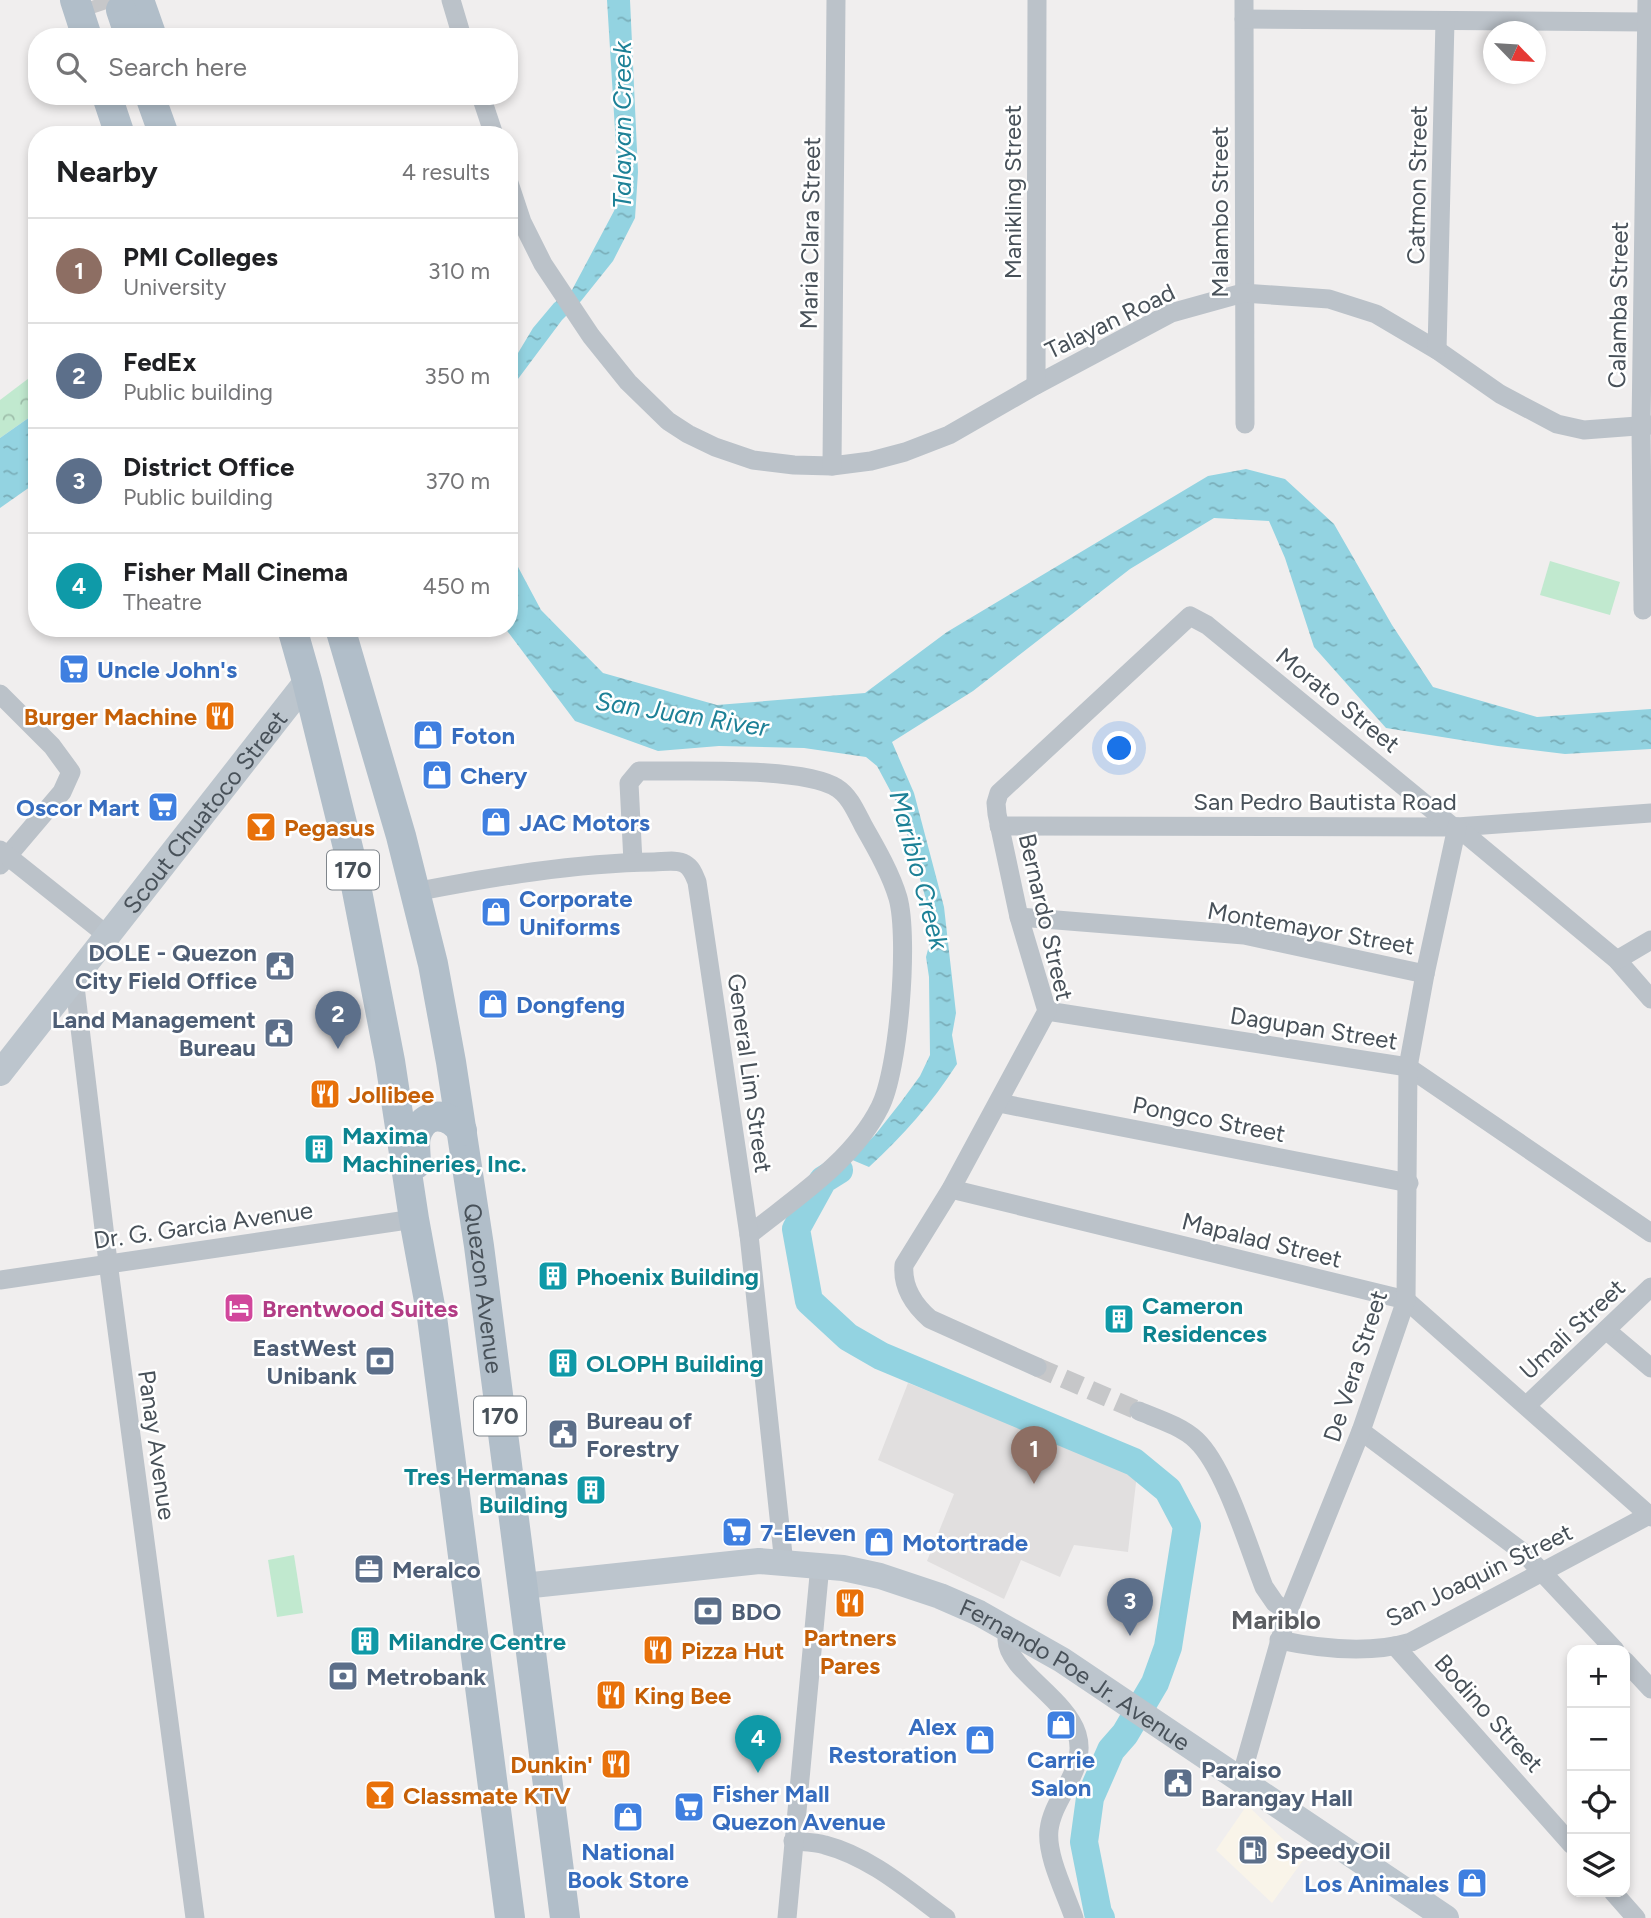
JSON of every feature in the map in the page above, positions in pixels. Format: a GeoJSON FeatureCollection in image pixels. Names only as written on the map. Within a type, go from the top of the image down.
{"type":"FeatureCollection","features":[{"type":"Feature","properties":{"kind":"main road"},"geometry":{"type":"LineString","coordinates":[[108,19],[130,28]]}},
{"type":"Feature","properties":{"kind":"main road"},"geometry":{"type":"LineString","coordinates":[[110,105],[117,126]]}},
{"type":"Feature","properties":{"kind":"main road"},"geometry":{"type":"LineString","coordinates":[[129,105],[136,126]]}},
{"type":"Feature","properties":{"kind":"main road"},"geometry":{"type":"LineString","coordinates":[[153,105],[161,126]]}},
{"type":"Feature","properties":{"kind":"main road"},"geometry":{"type":"LineString","coordinates":[[174,105],[181,126]]}},
{"type":"Feature","properties":{"kind":"main road","name":"170"},"geometry":{"type":"LineString","coordinates":[[295,637],[359,900],[393,1075],[433,1331],[510,1918]]}},
{"type":"Feature","properties":{"kind":"main road","name":"Quezon Avenue"},"geometry":{"type":"LineString","coordinates":[[343,637],[397,822],[433,964],[462,1131],[565,1918]]}},
{"type":"Feature","properties":{"kind":"main road","name":"Scout Chuatoco Street"},"geometry":{"type":"LineString","coordinates":[[0,1073],[307,681]]}},
{"type":"Feature","properties":{"kind":"main road"},"geometry":{"type":"LineString","coordinates":[[416,1230],[415,1138],[423,1123],[430,1117],[440,1115],[449,1118],[462,1131]]}},
{"type":"Feature","properties":{"kind":"main road","name":"Fernando Poe Jr. Avenue"},"geometry":{"type":"LineString","coordinates":[[524,1594],[759,1561],[843,1568],[914,1587],[1012,1631],[1062,1660],[1446,1918]]}},
{"type":"Feature","properties":{"kind":"street"},"geometry":{"type":"LineString","coordinates":[[451,0],[459,28]]}},
{"type":"Feature","properties":{"kind":"street","name":"Maria Clara Street"},"geometry":{"type":"LineString","coordinates":[[832,466],[836,0]]}},
{"type":"Feature","properties":{"kind":"street","name":"Manikling Street"},"geometry":{"type":"LineString","coordinates":[[1036,385],[1037,0]]}},
{"type":"Feature","properties":{"kind":"street","name":"Calamba Street"},"geometry":{"type":"LineString","coordinates":[[1643,610],[1647,0]]}},
{"type":"Feature","properties":{"kind":"street"},"geometry":{"type":"LineString","coordinates":[[1244,10],[1445,21],[1646,22]]}},
{"type":"Feature","properties":{"kind":"street","name":"Malambo Street"},"geometry":{"type":"LineString","coordinates":[[1244,10],[1245,424]]}},
{"type":"Feature","properties":{"kind":"street","name":"Catmon Street"},"geometry":{"type":"LineString","coordinates":[[1437,350],[1445,21]]}},
{"type":"Feature","properties":{"kind":"street"},"geometry":{"type":"LineString","coordinates":[[484,105],[491,126]]}},
{"type":"Feature","properties":{"kind":"street","name":"Talayan Road"},"geometry":{"type":"LineString","coordinates":[[518,210],[543,264],[563,296],[628,382],[668,421],[715,447],[754,460],[832,466],[871,461],[905,452],[949,435],[1171,313],[1243,293],[1329,299],[1376,314],[1437,350],[1500,394],[1557,424],[1576,430],[1646,426]]}},
{"type":"Feature","properties":{"kind":"street","name":"Bernardo Street"},"geometry":{"type":"LineString","coordinates":[[1037,1367],[930,1319],[908,1291],[903,1274],[904,1265],[951,1189],[1046,1011],[1019,916],[996,803],[999,793],[1190,616]]}},
{"type":"Feature","properties":{"kind":"street","name":"Morato Street"},"geometry":{"type":"LineString","coordinates":[[1190,616],[1207,625],[1617,960],[1651,999]]}},
{"type":"Feature","properties":{"kind":"street"},"geometry":{"type":"LineString","coordinates":[[0,694],[52,747],[71,772],[62,792],[2,857],[108,936]]}},
{"type":"Feature","properties":{"kind":"street"},"geometry":{"type":"LineString","coordinates":[[633,862],[629,783],[639,771],[794,774],[837,787],[846,796],[871,840],[897,896],[902,916],[902,970],[892,1070],[880,1107],[868,1127],[830,1169],[749,1236]]}},
{"type":"Feature","properties":{"kind":"street","name":"San Pedro Bautista Road"},"geometry":{"type":"LineString","coordinates":[[999,826],[1455,827],[1651,813]]}},
{"type":"Feature","properties":{"kind":"street","name":"De Vera Street"},"geometry":{"type":"LineString","coordinates":[[1240,1781],[1288,1612],[1361,1431],[1406,1300],[1408,1067],[1455,827]]}},
{"type":"Feature","properties":{"kind":"street","name":"General Lim Street"},"geometry":{"type":"LineString","coordinates":[[415,892],[547,871],[633,862],[687,864],[697,882],[749,1236],[784,1564]]}},
{"type":"Feature","properties":{"kind":"street","name":"Montemayor Street"},"geometry":{"type":"LineString","coordinates":[[1019,916],[1244,935],[1426,974]]}},
{"type":"Feature","properties":{"kind":"street"},"geometry":{"type":"LineString","coordinates":[[1617,960],[1651,940]]}},
{"type":"Feature","properties":{"kind":"street","name":"Panay Avenue"},"geometry":{"type":"LineString","coordinates":[[74,978],[108,1262],[195,1918]]}},
{"type":"Feature","properties":{"kind":"street","name":"Dagupan Street"},"geometry":{"type":"LineString","coordinates":[[1046,1011],[1408,1067],[1651,1233]]}},
{"type":"Feature","properties":{"kind":"street","name":"Pongco Street"},"geometry":{"type":"LineString","coordinates":[[999,1103],[1409,1183]]}},
{"type":"Feature","properties":{"kind":"street","name":"Mapalad Street"},"geometry":{"type":"LineString","coordinates":[[951,1189],[1406,1300],[1650,1515]]}},
{"type":"Feature","properties":{"kind":"street","name":"Dr. G. Garcia Avenue"},"geometry":{"type":"LineString","coordinates":[[0,1280],[108,1262],[416,1230]]}},
{"type":"Feature","properties":{"kind":"street","name":"Umali Street"},"geometry":{"type":"LineString","coordinates":[[1526,1406],[1651,1287]]}},
{"type":"Feature","properties":{"kind":"street"},"geometry":{"type":"LineString","coordinates":[[1606,1330],[1651,1368]]}},
{"type":"Feature","properties":{"kind":"street"},"geometry":{"type":"LineString","coordinates":[[1139,1411],[1183,1430],[1204,1448],[1217,1467],[1264,1587],[1275,1603],[1288,1612]]}},
{"type":"Feature","properties":{"kind":"street"},"geometry":{"type":"LineString","coordinates":[[1361,1431],[1524,1553],[1610,1645]]}},
{"type":"Feature","properties":{"kind":"street","name":"San Joaquin Street"},"geometry":{"type":"LineString","coordinates":[[1279,1640],[1354,1648],[1395,1646],[1411,1642],[1650,1515]]}},
{"type":"Feature","properties":{"kind":"street"},"geometry":{"type":"LineString","coordinates":[[787,1918],[820,1565]]}},
{"type":"Feature","properties":{"kind":"street"},"geometry":{"type":"LineString","coordinates":[[1012,1631],[1007,1640],[1010,1653],[1059,1704],[1074,1724],[1078,1736],[1078,1760],[1052,1817],[1048,1837],[1074,1918]]}},
{"type":"Feature","properties":{"kind":"street","name":"Bodino Street"},"geometry":{"type":"LineString","coordinates":[[1395,1646],[1567,1839]]}},
{"type":"Feature","properties":{"kind":"street"},"geometry":{"type":"LineString","coordinates":[[1630,1666],[1651,1689]]}},
{"type":"Feature","properties":{"kind":"street"},"geometry":{"type":"LineString","coordinates":[[793,1841],[824,1844],[871,1865],[946,1918]]}},
{"type":"Feature","properties":{"kind":"street"},"geometry":{"type":"LineString","coordinates":[[1618,1897],[1637,1918],[1651,1906]]}},
{"type":"Feature","properties":{"kind":"shaded area"},"geometry":{"type":"Polygon","coordinates":[[[908,1383],[1137,1474],[1128,1552],[1074,1545],[1060,1577],[1021,1560],[1004,1599],[927,1561],[954,1494],[878,1460],[908,1383]]]}},
{"type":"Feature","properties":{"kind":"shaded area"},"geometry":{"type":"Polygon","coordinates":[[[1247,1805],[1304,1859],[1272,1903],[1216,1850],[1247,1805]]]}},
{"type":"Feature","properties":{"kind":"green space"},"geometry":{"type":"Polygon","coordinates":[[[28,379],[28,418],[0,438],[0,400],[28,379]]]}},
{"type":"Feature","properties":{"kind":"green space"},"geometry":{"type":"Polygon","coordinates":[[[1550,561],[1620,582],[1610,615],[1540,595],[1550,561]]]}},
{"type":"Feature","properties":{"kind":"green space"},"geometry":{"type":"Polygon","coordinates":[[[294,1555],[303,1613],[277,1617],[268,1560],[294,1555]]]}},
{"type":"Feature","properties":{"kind":"water","name":"Talayan Creek"},"geometry":{"type":"Polygon","coordinates":[[[607,0],[630,0],[638,172],[635,218],[613,261],[562,320],[518,379],[518,353],[533,328],[554,303],[572,290],[614,211],[619,195],[607,0]]]}},
{"type":"Feature","properties":{"kind":"water"},"geometry":{"type":"Polygon","coordinates":[[[28,418],[28,488],[0,508],[0,438],[28,418]]]}},
{"type":"Feature","properties":{"kind":"water","name":"San Juan River"},"geometry":{"type":"Polygon","coordinates":[[[1246,469],[1285,479],[1334,524],[1392,625],[1433,687],[1537,717],[1651,709],[1651,749],[1565,754],[1386,728],[1314,647],[1285,558],[1269,521],[1214,518],[1130,569],[973,691],[892,742],[914,793],[944,907],[956,1013],[952,1035],[957,1064],[916,1119],[869,1167],[850,1159],[875,1135],[901,1102],[920,1076],[930,1055],[929,977],[926,957],[931,938],[925,896],[899,807],[877,766],[866,757],[804,748],[719,746],[658,751],[575,721],[512,637],[518,637],[518,567],[541,610],[603,673],[717,705],[865,693],[947,632],[1208,476],[1246,469]]]}},
{"type":"Feature","properties":{"kind":"waterway","name":"Mariblo Creek"},"geometry":{"type":"LineString","coordinates":[[839,1170],[823,1180],[796,1229],[809,1301],[848,1337],[881,1356],[1134,1462],[1168,1490],[1187,1526],[1168,1647],[1155,1683],[1125,1734],[1111,1750],[1090,1798],[1084,1842],[1101,1918]]}},
{"type":"Feature","properties":{"kind":"tunnel"},"geometry":{"type":"LineString","coordinates":[[94,0],[98,12]]}},
{"type":"Feature","properties":{"kind":"tunnel"},"geometry":{"type":"LineString","coordinates":[[1037,1367],[1139,1411]]}},
{"type":"Feature","properties":{"kind":"place","name":"Uncle John's"},"geometry":{"type":"Point","coordinates":[74,669]}},
{"type":"Feature","properties":{"kind":"place","name":"Burger Machine"},"geometry":{"type":"Point","coordinates":[220,716]}},
{"type":"Feature","properties":{"kind":"place","name":"Foton"},"geometry":{"type":"Point","coordinates":[428,735]}},
{"type":"Feature","properties":{"kind":"place","name":"Chery"},"geometry":{"type":"Point","coordinates":[437,775]}},
{"type":"Feature","properties":{"kind":"place","name":"Oscor Mart"},"geometry":{"type":"Point","coordinates":[163,807]}},
{"type":"Feature","properties":{"kind":"place","name":"JAC Motors"},"geometry":{"type":"Point","coordinates":[496,822]}},
{"type":"Feature","properties":{"kind":"place","name":"Pegasus"},"geometry":{"type":"Point","coordinates":[261,827]}},
{"type":"Feature","properties":{"kind":"place","name":"Corporate Uniforms"},"geometry":{"type":"Point","coordinates":[496,912]}},
{"type":"Feature","properties":{"kind":"place","name":"DOLE - Quezon City Field Office"},"geometry":{"type":"Point","coordinates":[280,966]}},
{"type":"Feature","properties":{"kind":"place","name":"Dongfeng"},"geometry":{"type":"Point","coordinates":[493,1004]}},
{"type":"Feature","properties":{"kind":"place","name":"Land Management Bureau"},"geometry":{"type":"Point","coordinates":[279,1033]}},
{"type":"Feature","properties":{"kind":"place","name":"FedEx"},"geometry":{"type":"Point","coordinates":[338,1049]}},
{"type":"Feature","properties":{"kind":"place","name":"Jollibee"},"geometry":{"type":"Point","coordinates":[325,1094]}},
{"type":"Feature","properties":{"kind":"place","name":"Maxima Machineries, Inc."},"geometry":{"type":"Point","coordinates":[319,1149]}},
{"type":"Feature","properties":{"kind":"place","name":"Phoenix Building"},"geometry":{"type":"Point","coordinates":[553,1276]}},
{"type":"Feature","properties":{"kind":"place","name":"Brentwood Suites"},"geometry":{"type":"Point","coordinates":[239,1308]}},
{"type":"Feature","properties":{"kind":"place","name":"Cameron Residences"},"geometry":{"type":"Point","coordinates":[1119,1319]}},
{"type":"Feature","properties":{"kind":"place","name":"EastWest Unibank"},"geometry":{"type":"Point","coordinates":[380,1361]}},
{"type":"Feature","properties":{"kind":"place","name":"OLOPH Building"},"geometry":{"type":"Point","coordinates":[563,1363]}},
{"type":"Feature","properties":{"kind":"place","name":"Bureau of Forestry"},"geometry":{"type":"Point","coordinates":[563,1434]}},
{"type":"Feature","properties":{"kind":"place","name":"PMI Colleges"},"geometry":{"type":"Point","coordinates":[1034,1484]}},
{"type":"Feature","properties":{"kind":"place","name":"Tres Hermanas Building"},"geometry":{"type":"Point","coordinates":[591,1490]}},
{"type":"Feature","properties":{"kind":"place","name":"7-Eleven"},"geometry":{"type":"Point","coordinates":[737,1532]}},
{"type":"Feature","properties":{"kind":"place","name":"Motortrade"},"geometry":{"type":"Point","coordinates":[879,1542]}},
{"type":"Feature","properties":{"kind":"place","name":"Meralco"},"geometry":{"type":"Point","coordinates":[369,1569]}},
{"type":"Feature","properties":{"kind":"place","name":"Partners Pares"},"geometry":{"type":"Point","coordinates":[850,1603]}},
{"type":"Feature","properties":{"kind":"place","name":"BDO"},"geometry":{"type":"Point","coordinates":[708,1611]}},
{"type":"Feature","properties":{"kind":"place","name":"District Office"},"geometry":{"type":"Point","coordinates":[1130,1636]}},
{"type":"Feature","properties":{"kind":"place","name":"Milandre Centre"},"geometry":{"type":"Point","coordinates":[365,1641]}},
{"type":"Feature","properties":{"kind":"place","name":"Pizza Hut"},"geometry":{"type":"Point","coordinates":[658,1650]}},
{"type":"Feature","properties":{"kind":"place","name":"Metrobank"},"geometry":{"type":"Point","coordinates":[343,1676]}},
{"type":"Feature","properties":{"kind":"place","name":"King Bee"},"geometry":{"type":"Point","coordinates":[611,1695]}},
{"type":"Feature","properties":{"kind":"place","name":"Carrie Salon"},"geometry":{"type":"Point","coordinates":[1061,1725]}},
{"type":"Feature","properties":{"kind":"place","name":"Alex Restoration"},"geometry":{"type":"Point","coordinates":[980,1740]}},
{"type":"Feature","properties":{"kind":"place","name":"Dunkin'"},"geometry":{"type":"Point","coordinates":[616,1764]}},
{"type":"Feature","properties":{"kind":"place","name":"Fisher Mall Cinema"},"geometry":{"type":"Point","coordinates":[758,1773]}},
{"type":"Feature","properties":{"kind":"place","name":"Paraiso Barangay Hall"},"geometry":{"type":"Point","coordinates":[1178,1783]}},
{"type":"Feature","properties":{"kind":"place","name":"Classmate KTV"},"geometry":{"type":"Point","coordinates":[380,1795]}},
{"type":"Feature","properties":{"kind":"place","name":"Fisher Mall Quezon Avenue"},"geometry":{"type":"Point","coordinates":[689,1807]}},
{"type":"Feature","properties":{"kind":"place","name":"National Book Store"},"geometry":{"type":"Point","coordinates":[628,1817]}},
{"type":"Feature","properties":{"kind":"place","name":"SpeedyOil"},"geometry":{"type":"Point","coordinates":[1253,1850]}},
{"type":"Feature","properties":{"kind":"place","name":"Los Animales"},"geometry":{"type":"Point","coordinates":[1472,1883]}},
{"type":"Feature","properties":{"kind":"district","name":"Mariblo"},"geometry":{"type":"Point","coordinates":[1276,1620]}}]}
